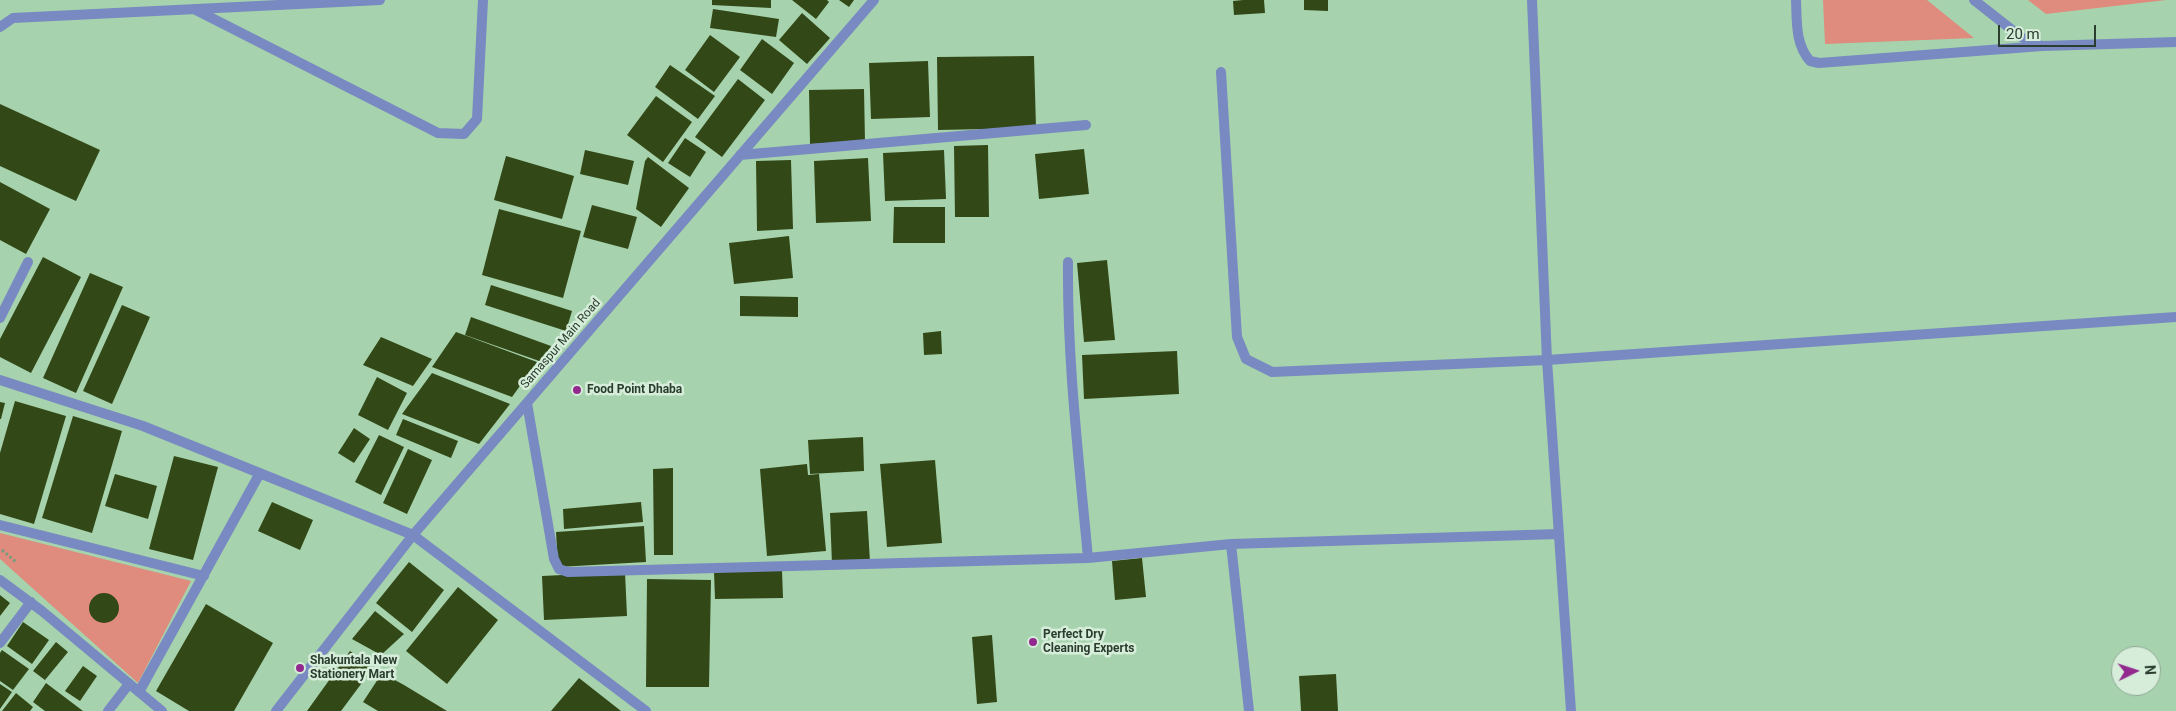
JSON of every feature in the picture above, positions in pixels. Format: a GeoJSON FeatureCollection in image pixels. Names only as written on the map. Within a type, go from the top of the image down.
{"type":"FeatureCollection","features":[{"type":"Feature","properties":{"kind":"street"},"geometry":{"type":"LineString","coordinates":[[0,27],[13,18],[380,0]]}},
{"type":"Feature","properties":{"kind":"street"},"geometry":{"type":"LineString","coordinates":[[194,9],[438,134],[464,134],[477,119],[483,0]]}},
{"type":"Feature","properties":{"kind":"street","name":"Samaspur Main Road"},"geometry":{"type":"LineString","coordinates":[[276,711],[413,535],[874,0]]}},
{"type":"Feature","properties":{"kind":"street"},"geometry":{"type":"LineString","coordinates":[[1532,0],[1547,360],[1571,711]]}},
{"type":"Feature","properties":{"kind":"street"},"geometry":{"type":"LineString","coordinates":[[1796,0],[1798,33],[1804,55],[1810,61],[1832,62],[2042,46],[2176,42]]}},
{"type":"Feature","properties":{"kind":"street"},"geometry":{"type":"LineString","coordinates":[[1974,0],[2021,37],[2042,46]]}},
{"type":"Feature","properties":{"kind":"street"},"geometry":{"type":"LineString","coordinates":[[1221,72],[1237,337],[1246,359],[1272,372],[1547,360],[2176,317]]}},
{"type":"Feature","properties":{"kind":"street"},"geometry":{"type":"LineString","coordinates":[[740,155],[1086,125]]}},
{"type":"Feature","properties":{"kind":"street"},"geometry":{"type":"LineString","coordinates":[[0,318],[28,262]]}},
{"type":"Feature","properties":{"kind":"street"},"geometry":{"type":"LineString","coordinates":[[1068,262],[1071,361],[1088,558]]}},
{"type":"Feature","properties":{"kind":"street"},"geometry":{"type":"LineString","coordinates":[[0,380],[143,426],[413,535],[646,711]]}},
{"type":"Feature","properties":{"kind":"street"},"geometry":{"type":"LineString","coordinates":[[527,403],[554,560],[558,569],[568,572],[1088,558],[1231,544],[1559,534]]}},
{"type":"Feature","properties":{"kind":"street"},"geometry":{"type":"LineString","coordinates":[[139,692],[260,473]]}},
{"type":"Feature","properties":{"kind":"street"},"geometry":{"type":"LineString","coordinates":[[0,525],[204,576]]}},
{"type":"Feature","properties":{"kind":"street"},"geometry":{"type":"LineString","coordinates":[[1231,544],[1249,711]]}},
{"type":"Feature","properties":{"kind":"street"},"geometry":{"type":"LineString","coordinates":[[0,580],[31,602],[162,711]]}},
{"type":"Feature","properties":{"kind":"street"},"geometry":{"type":"LineString","coordinates":[[0,643],[31,602]]}},
{"type":"Feature","properties":{"kind":"street"},"geometry":{"type":"LineString","coordinates":[[108,711],[129,684]]}},
{"type":"Feature","properties":{"kind":"path"},"geometry":{"type":"LineString","coordinates":[[0,548],[20,566]]}},
{"type":"Feature","properties":{"kind":"shaded area"},"geometry":{"type":"Polygon","coordinates":[[[1823,0],[1927,0],[1974,38],[1825,44],[1823,0]]]}},
{"type":"Feature","properties":{"kind":"shaded area"},"geometry":{"type":"Polygon","coordinates":[[[2028,0],[2166,0],[2046,14],[2028,0]]]}},
{"type":"Feature","properties":{"kind":"shaded area"},"geometry":{"type":"Polygon","coordinates":[[[0,533],[191,581],[138,683],[0,559],[0,533]]]}},
{"type":"Feature","properties":{"kind":"building"},"geometry":{"type":"Polygon","coordinates":[[[712,0],[771,0],[771,8],[712,5],[712,0]]]}},
{"type":"Feature","properties":{"kind":"building"},"geometry":{"type":"Polygon","coordinates":[[[792,0],[827,0],[829,2],[816,19],[792,0]]]}},
{"type":"Feature","properties":{"kind":"building"},"geometry":{"type":"Polygon","coordinates":[[[839,0],[854,0],[849,7],[839,0]]]}},
{"type":"Feature","properties":{"kind":"building"},"geometry":{"type":"Polygon","coordinates":[[[1264,0],[1265,13],[1234,15],[1233,1],[1264,0]]]}},
{"type":"Feature","properties":{"kind":"building"},"geometry":{"type":"Polygon","coordinates":[[[1304,0],[1328,0],[1328,11],[1304,10],[1304,0]]]}},
{"type":"Feature","properties":{"kind":"building"},"geometry":{"type":"Polygon","coordinates":[[[713,9],[779,19],[776,37],[710,28],[713,9]]]}},
{"type":"Feature","properties":{"kind":"building"},"geometry":{"type":"Polygon","coordinates":[[[802,13],[830,38],[807,64],[779,40],[802,13]]]}},
{"type":"Feature","properties":{"kind":"building"},"geometry":{"type":"Polygon","coordinates":[[[710,35],[740,57],[714,92],[685,70],[710,35]]]}},
{"type":"Feature","properties":{"kind":"building"},"geometry":{"type":"Polygon","coordinates":[[[762,39],[794,63],[772,94],[740,70],[762,39]]]}},
{"type":"Feature","properties":{"kind":"building"},"geometry":{"type":"Polygon","coordinates":[[[1034,56],[1036,128],[938,130],[937,57],[1034,56]]]}},
{"type":"Feature","properties":{"kind":"building"},"geometry":{"type":"Polygon","coordinates":[[[928,61],[930,117],[871,119],[869,63],[928,61]]]}},
{"type":"Feature","properties":{"kind":"building"},"geometry":{"type":"Polygon","coordinates":[[[670,65],[715,96],[698,119],[655,87],[670,65]]]}},
{"type":"Feature","properties":{"kind":"building"},"geometry":{"type":"Polygon","coordinates":[[[738,79],[765,100],[722,157],[695,137],[738,79]]]}},
{"type":"Feature","properties":{"kind":"building"},"geometry":{"type":"Polygon","coordinates":[[[864,89],[865,142],[810,144],[809,90],[864,89]]]}},
{"type":"Feature","properties":{"kind":"building"},"geometry":{"type":"Polygon","coordinates":[[[656,96],[692,122],[663,162],[627,135],[656,96]]]}},
{"type":"Feature","properties":{"kind":"building"},"geometry":{"type":"Polygon","coordinates":[[[0,104],[100,150],[76,201],[0,166],[0,104]]]}},
{"type":"Feature","properties":{"kind":"building"},"geometry":{"type":"Polygon","coordinates":[[[685,138],[706,152],[690,177],[668,163],[685,138]]]}},
{"type":"Feature","properties":{"kind":"building"},"geometry":{"type":"Polygon","coordinates":[[[988,145],[989,217],[955,217],[954,146],[988,145]]]}},
{"type":"Feature","properties":{"kind":"building"},"geometry":{"type":"Polygon","coordinates":[[[1084,149],[1089,194],[1039,199],[1035,154],[1084,149]]]}},
{"type":"Feature","properties":{"kind":"building"},"geometry":{"type":"Polygon","coordinates":[[[585,150],[634,161],[628,185],[580,174],[585,150]]]}},
{"type":"Feature","properties":{"kind":"building"},"geometry":{"type":"Polygon","coordinates":[[[944,150],[946,199],[885,201],[883,153],[944,150]]]}},
{"type":"Feature","properties":{"kind":"building"},"geometry":{"type":"Polygon","coordinates":[[[506,156],[574,176],[562,219],[494,200],[506,156]]]}},
{"type":"Feature","properties":{"kind":"building"},"geometry":{"type":"Polygon","coordinates":[[[648,157],[689,188],[661,227],[636,209],[645,161],[648,157]]]}},
{"type":"Feature","properties":{"kind":"building"},"geometry":{"type":"Polygon","coordinates":[[[868,158],[871,221],[816,223],[814,161],[868,158]]]}},
{"type":"Feature","properties":{"kind":"building"},"geometry":{"type":"Polygon","coordinates":[[[791,160],[793,229],[757,231],[756,161],[791,160]]]}},
{"type":"Feature","properties":{"kind":"building"},"geometry":{"type":"Polygon","coordinates":[[[0,182],[50,209],[26,254],[0,240],[0,182]]]}},
{"type":"Feature","properties":{"kind":"building"},"geometry":{"type":"Polygon","coordinates":[[[592,205],[637,217],[628,249],[583,237],[592,205]]]}},
{"type":"Feature","properties":{"kind":"building"},"geometry":{"type":"Polygon","coordinates":[[[894,207],[945,207],[945,243],[893,243],[894,207]]]}},
{"type":"Feature","properties":{"kind":"building"},"geometry":{"type":"Polygon","coordinates":[[[499,209],[581,231],[563,298],[482,275],[499,209]]]}},
{"type":"Feature","properties":{"kind":"building"},"geometry":{"type":"Polygon","coordinates":[[[789,236],[793,278],[734,284],[729,243],[789,236]]]}},
{"type":"Feature","properties":{"kind":"building"},"geometry":{"type":"Polygon","coordinates":[[[43,257],[81,277],[31,373],[0,357],[0,339],[43,257]]]}},
{"type":"Feature","properties":{"kind":"building"},"geometry":{"type":"Polygon","coordinates":[[[1107,260],[1115,340],[1084,342],[1077,263],[1107,260]]]}},
{"type":"Feature","properties":{"kind":"building"},"geometry":{"type":"Polygon","coordinates":[[[90,273],[123,287],[76,393],[43,378],[90,273]]]}},
{"type":"Feature","properties":{"kind":"building"},"geometry":{"type":"Polygon","coordinates":[[[491,285],[572,311],[566,331],[485,305],[491,285]]]}},
{"type":"Feature","properties":{"kind":"building"},"geometry":{"type":"Polygon","coordinates":[[[740,296],[798,297],[798,317],[740,316],[740,296]]]}},
{"type":"Feature","properties":{"kind":"building"},"geometry":{"type":"Polygon","coordinates":[[[122,305],[150,317],[112,404],[83,391],[122,305]]]}},
{"type":"Feature","properties":{"kind":"building"},"geometry":{"type":"Polygon","coordinates":[[[471,317],[551,346],[545,363],[465,335],[471,317]]]}},
{"type":"Feature","properties":{"kind":"building"},"geometry":{"type":"Polygon","coordinates":[[[941,331],[942,354],[924,355],[923,333],[941,331]]]}},
{"type":"Feature","properties":{"kind":"building"},"geometry":{"type":"Polygon","coordinates":[[[456,332],[537,362],[512,397],[432,367],[456,332]]]}},
{"type":"Feature","properties":{"kind":"building"},"geometry":{"type":"Polygon","coordinates":[[[381,337],[432,359],[413,386],[363,365],[381,337]]]}},
{"type":"Feature","properties":{"kind":"building"},"geometry":{"type":"Polygon","coordinates":[[[1177,351],[1179,394],[1084,399],[1082,355],[1177,351]]]}},
{"type":"Feature","properties":{"kind":"building"},"geometry":{"type":"Polygon","coordinates":[[[432,373],[510,404],[479,444],[402,414],[432,373]]]}},
{"type":"Feature","properties":{"kind":"building"},"geometry":{"type":"Polygon","coordinates":[[[377,377],[407,393],[388,430],[358,415],[377,377]]]}},
{"type":"Feature","properties":{"kind":"building"},"geometry":{"type":"Polygon","coordinates":[[[15,401],[66,416],[34,524],[0,514],[0,453],[15,401]]]}},
{"type":"Feature","properties":{"kind":"building"},"geometry":{"type":"Polygon","coordinates":[[[0,402],[5,403],[1,419],[0,419],[0,402]]]}},
{"type":"Feature","properties":{"kind":"building"},"geometry":{"type":"Polygon","coordinates":[[[73,416],[122,431],[92,533],[42,518],[73,416]]]}},
{"type":"Feature","properties":{"kind":"building"},"geometry":{"type":"Polygon","coordinates":[[[403,419],[458,441],[451,458],[396,435],[403,419]]]}},
{"type":"Feature","properties":{"kind":"building"},"geometry":{"type":"Polygon","coordinates":[[[354,428],[370,439],[354,463],[338,453],[354,428]]]}},
{"type":"Feature","properties":{"kind":"building"},"geometry":{"type":"Polygon","coordinates":[[[379,435],[404,447],[381,495],[355,482],[379,435]]]}},
{"type":"Feature","properties":{"kind":"building"},"geometry":{"type":"Polygon","coordinates":[[[863,437],[864,471],[810,474],[808,440],[863,437]]]}},
{"type":"Feature","properties":{"kind":"building"},"geometry":{"type":"Polygon","coordinates":[[[408,449],[432,460],[407,514],[383,503],[408,449]]]}},
{"type":"Feature","properties":{"kind":"building"},"geometry":{"type":"Polygon","coordinates":[[[174,456],[218,467],[193,560],[149,549],[174,456]]]}},
{"type":"Feature","properties":{"kind":"building"},"geometry":{"type":"Polygon","coordinates":[[[935,460],[942,543],[887,547],[880,464],[935,460]]]}},
{"type":"Feature","properties":{"kind":"building"},"geometry":{"type":"Polygon","coordinates":[[[807,464],[808,475],[819,474],[826,551],[767,556],[760,469],[807,464]]]}},
{"type":"Feature","properties":{"kind":"building"},"geometry":{"type":"Polygon","coordinates":[[[673,468],[673,555],[654,555],[653,469],[673,468]]]}},
{"type":"Feature","properties":{"kind":"building"},"geometry":{"type":"Polygon","coordinates":[[[115,474],[157,486],[148,519],[105,506],[115,474]]]}},
{"type":"Feature","properties":{"kind":"building"},"geometry":{"type":"Polygon","coordinates":[[[272,502],[313,520],[300,550],[258,531],[272,502]]]}},
{"type":"Feature","properties":{"kind":"building"},"geometry":{"type":"Polygon","coordinates":[[[641,502],[643,522],[564,529],[563,509],[641,502]]]}},
{"type":"Feature","properties":{"kind":"building"},"geometry":{"type":"Polygon","coordinates":[[[867,511],[870,562],[832,564],[830,513],[867,511]]]}},
{"type":"Feature","properties":{"kind":"building"},"geometry":{"type":"Polygon","coordinates":[[[644,526],[646,562],[558,567],[556,532],[644,526]]]}},
{"type":"Feature","properties":{"kind":"building"},"geometry":{"type":"Polygon","coordinates":[[[1142,558],[1146,597],[1115,600],[1112,561],[1142,558]]]}},
{"type":"Feature","properties":{"kind":"building"},"geometry":{"type":"Polygon","coordinates":[[[409,562],[444,590],[412,632],[376,603],[409,562]]]}},
{"type":"Feature","properties":{"kind":"building"},"geometry":{"type":"Polygon","coordinates":[[[782,570],[783,598],[715,599],[714,572],[782,570]]]}},
{"type":"Feature","properties":{"kind":"building"},"geometry":{"type":"Polygon","coordinates":[[[625,572],[627,616],[544,620],[542,576],[625,572]]]}},
{"type":"Feature","properties":{"kind":"building"},"geometry":{"type":"Polygon","coordinates":[[[647,579],[711,580],[709,687],[646,687],[647,579]]]}},
{"type":"Feature","properties":{"kind":"building"},"geometry":{"type":"Polygon","coordinates":[[[458,587],[498,620],[447,684],[406,651],[458,587]]]}},
{"type":"Feature","properties":{"kind":"building"},"geometry":{"type":"Polygon","coordinates":[[[104,593],[114,598],[119,608],[114,618],[104,623],[94,618],[89,608],[94,598],[104,593]]]}},
{"type":"Feature","properties":{"kind":"building"},"geometry":{"type":"Polygon","coordinates":[[[0,595],[10,603],[0,616],[0,595]]]}},
{"type":"Feature","properties":{"kind":"building"},"geometry":{"type":"Polygon","coordinates":[[[206,604],[273,643],[234,711],[189,711],[156,691],[206,604]]]}},
{"type":"Feature","properties":{"kind":"building"},"geometry":{"type":"Polygon","coordinates":[[[375,611],[404,634],[381,655],[352,639],[375,611]]]}},
{"type":"Feature","properties":{"kind":"building"},"geometry":{"type":"Polygon","coordinates":[[[23,622],[49,640],[32,664],[7,646],[23,622]]]}},
{"type":"Feature","properties":{"kind":"building"},"geometry":{"type":"Polygon","coordinates":[[[992,635],[997,702],[977,704],[972,637],[992,635]]]}},
{"type":"Feature","properties":{"kind":"building"},"geometry":{"type":"Polygon","coordinates":[[[56,642],[68,652],[45,680],[33,671],[56,642]]]}},
{"type":"Feature","properties":{"kind":"building"},"geometry":{"type":"Polygon","coordinates":[[[2,650],[29,669],[13,690],[0,681],[0,653],[2,650]]]}},
{"type":"Feature","properties":{"kind":"building"},"geometry":{"type":"Polygon","coordinates":[[[350,651],[373,668],[341,711],[307,711],[350,651]]]}},
{"type":"Feature","properties":{"kind":"building"},"geometry":{"type":"Polygon","coordinates":[[[83,666],[97,676],[80,701],[65,691],[83,666]]]}},
{"type":"Feature","properties":{"kind":"building"},"geometry":{"type":"Polygon","coordinates":[[[382,673],[447,711],[378,711],[363,702],[382,673]]]}},
{"type":"Feature","properties":{"kind":"building"},"geometry":{"type":"Polygon","coordinates":[[[1336,674],[1338,711],[1301,711],[1299,676],[1336,674]]]}},
{"type":"Feature","properties":{"kind":"building"},"geometry":{"type":"Polygon","coordinates":[[[579,678],[621,711],[551,711],[579,678]]]}},
{"type":"Feature","properties":{"kind":"building"},"geometry":{"type":"Polygon","coordinates":[[[46,683],[83,711],[45,711],[33,702],[46,683]]]}},
{"type":"Feature","properties":{"kind":"building"},"geometry":{"type":"Polygon","coordinates":[[[0,684],[12,692],[0,709],[0,684]]]}},
{"type":"Feature","properties":{"kind":"building"},"geometry":{"type":"Polygon","coordinates":[[[16,693],[33,707],[30,711],[2,711],[16,693]]]}},
{"type":"Feature","properties":{"kind":"place","name":"Food Point Dhaba"},"geometry":{"type":"Point","coordinates":[577,390]}},
{"type":"Feature","properties":{"kind":"place","name":"Perfect Dry Cleaning Experts"},"geometry":{"type":"Point","coordinates":[1033,642]}},
{"type":"Feature","properties":{"kind":"place","name":"Shakuntala New Stationery Mart"},"geometry":{"type":"Point","coordinates":[300,668]}}]}
